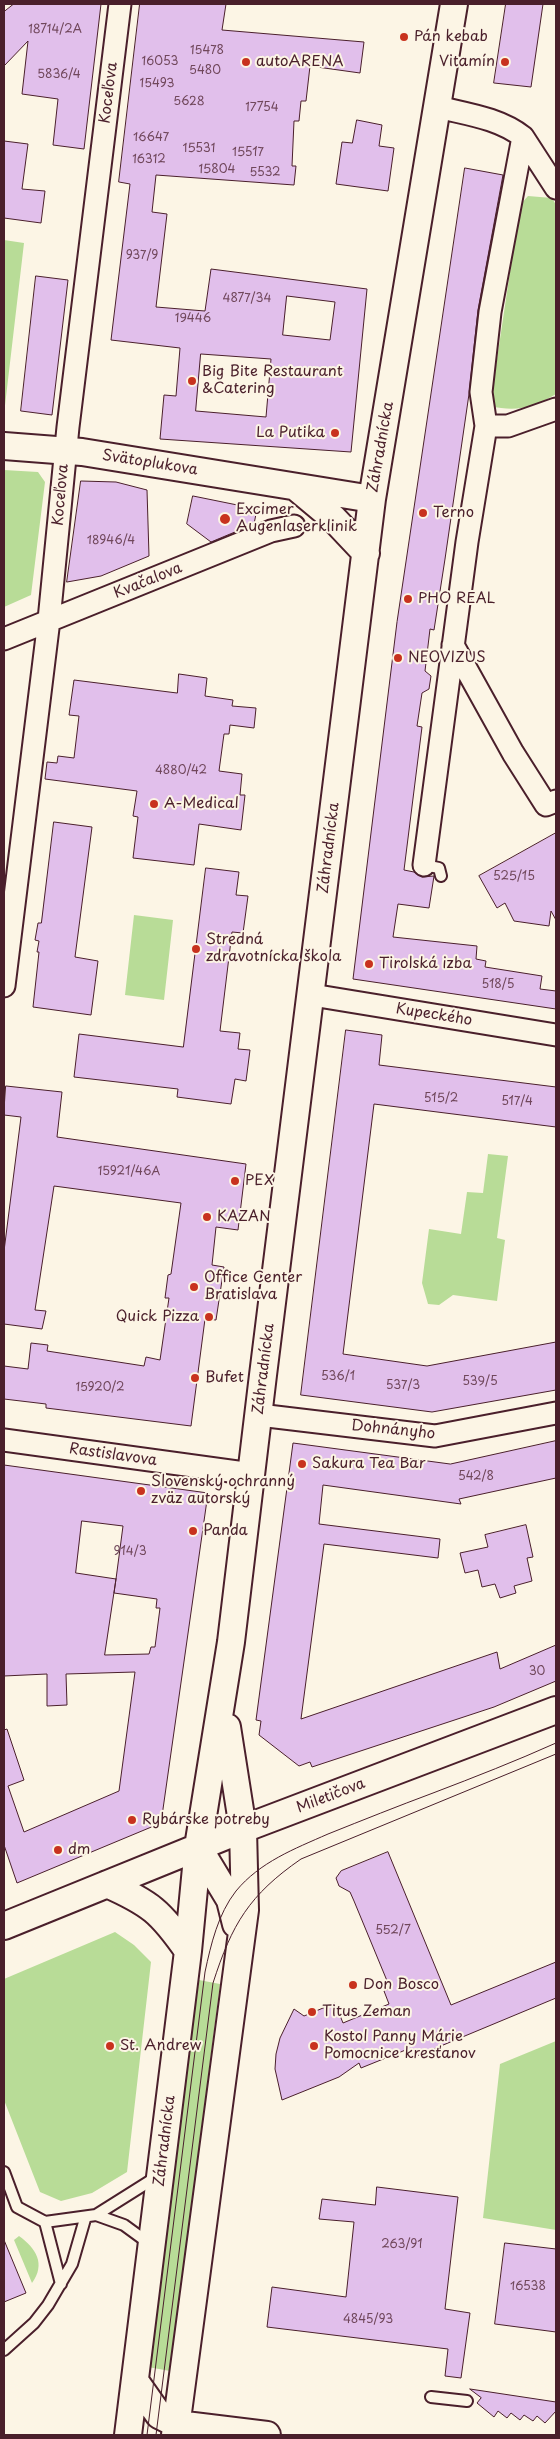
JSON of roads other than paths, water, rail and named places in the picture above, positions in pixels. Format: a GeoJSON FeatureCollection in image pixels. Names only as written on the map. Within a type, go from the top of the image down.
{"type":"FeatureCollection","features":[{"type":"Feature","properties":{"kind":"street","name":"Koceľova"},"geometry":{"type":"LineString","coordinates":[[4,986],[49,620],[65,450],[120,4]]}},
{"type":"Feature","properties":{"kind":"street","name":"Záhradnícka"},"geometry":{"type":"LineString","coordinates":[[128,2435],[188,1951],[198,1847],[224,1696],[372,499],[454,4]]}},
{"type":"Feature","properties":{"kind":"street"},"geometry":{"type":"LineString","coordinates":[[438,107],[502,124],[522,137],[556,188]]}},
{"type":"Feature","properties":{"kind":"street"},"geometry":{"type":"LineString","coordinates":[[432,871],[453,645],[486,426],[481,392],[490,312],[522,137]]}},
{"type":"Feature","properties":{"kind":"street"},"geometry":{"type":"LineString","coordinates":[[486,426],[508,426],[556,410]]}},
{"type":"Feature","properties":{"kind":"street","name":"Svätoplukova"},"geometry":{"type":"LineString","coordinates":[[4,446],[65,450],[372,499]]}},
{"type":"Feature","properties":{"kind":"street","name":"Svätoplukova"},"geometry":{"type":"LineString","coordinates":[[296,488],[333,518],[366,553]]}},
{"type":"Feature","properties":{"kind":"street","name":"Kvačalova"},"geometry":{"type":"LineString","coordinates":[[4,639],[271,532],[294,526]]}},
{"type":"Feature","properties":{"kind":"street"},"geometry":{"type":"LineString","coordinates":[[453,645],[513,753],[546,805],[556,801]]}},
{"type":"Feature","properties":{"kind":"street","name":"Kupeckého"},"geometry":{"type":"LineString","coordinates":[[312,995],[556,1035]]}},
{"type":"Feature","properties":{"kind":"street","name":"Dohnányho"},"geometry":{"type":"LineString","coordinates":[[259,1414],[435,1436],[556,1413]]}},
{"type":"Feature","properties":{"kind":"street","name":"Rastislavova"},"geometry":{"type":"LineString","coordinates":[[4,1440],[252,1474]]}},
{"type":"Feature","properties":{"kind":"street","name":"Záhradnícka"},"geometry":{"type":"LineString","coordinates":[[170,2431],[245,1910],[242,1829],[224,1696]]}},
{"type":"Feature","properties":{"kind":"street","name":"Miletičova"},"geometry":{"type":"LineString","coordinates":[[4,1924],[242,1829],[556,1710]]}},
{"type":"Feature","properties":{"kind":"street","name":"Záhradnícka"},"geometry":{"type":"LineString","coordinates":[[198,1847],[230,1900],[239,1942]]}},
{"type":"Feature","properties":{"kind":"street"},"geometry":{"type":"LineString","coordinates":[[108,1884],[142,1899],[169,1924],[188,1951]]}},
{"type":"Feature","properties":{"kind":"street"},"geometry":{"type":"LineString","coordinates":[[135,2381],[170,2431],[267,2435]]}},
{"type":"Feature","properties":{"kind":"lane"},"geometry":{"type":"LineString","coordinates":[[4,2172],[17,2207],[45,2222],[96,2215],[161,2174]]}},
{"type":"Feature","properties":{"kind":"lane"},"geometry":{"type":"LineString","coordinates":[[96,2215],[124,2225],[152,2246]]}},
{"type":"Feature","properties":{"kind":"lane"},"geometry":{"type":"LineString","coordinates":[[4,2350],[34,2323],[60,2284],[72,2264],[85,2218]]}},
{"type":"Feature","properties":{"kind":"lane"},"geometry":{"type":"LineString","coordinates":[[45,2222],[60,2284]]}},
{"type":"Feature","properties":{"kind":"lane"},"geometry":{"type":"LineString","coordinates":[[431,2397],[467,2402]]}},
{"type":"Feature","properties":{"kind":"tram line"},"geometry":{"type":"LineString","coordinates":[[147,2435],[205,1972],[216,1930],[224,1909],[245,1881],[278,1857],[328,1834],[495,1769],[556,1743]]}},
{"type":"Feature","properties":{"kind":"tram line"},"geometry":{"type":"LineString","coordinates":[[156,2435],[213,1983],[235,1927],[255,1898],[283,1872],[301,1859],[556,1754]]}},
{"type":"Feature","properties":{"kind":"place","name":"Pán kebab"},"geometry":{"type":"Point","coordinates":[404,37]}},
{"type":"Feature","properties":{"kind":"place","name":"autoARENA"},"geometry":{"type":"Point","coordinates":[246,62]}},
{"type":"Feature","properties":{"kind":"place","name":"Vitamín"},"geometry":{"type":"Point","coordinates":[505,62]}},
{"type":"Feature","properties":{"kind":"place","name":"Big Bite Restaurant &Catering"},"geometry":{"type":"Point","coordinates":[192,381]}},
{"type":"Feature","properties":{"kind":"place","name":"La Putika"},"geometry":{"type":"Point","coordinates":[335,433]}},
{"type":"Feature","properties":{"kind":"place","name":"Terno"},"geometry":{"type":"Point","coordinates":[423,513]}},
{"type":"Feature","properties":{"kind":"place","name":"Excimer Augenlaserklinik"},"geometry":{"type":"Point","coordinates":[225,519]}},
{"type":"Feature","properties":{"kind":"place","name":"PHO REAL"},"geometry":{"type":"Point","coordinates":[408,599]}},
{"type":"Feature","properties":{"kind":"place","name":"NEOVIZUS"},"geometry":{"type":"Point","coordinates":[398,658]}},
{"type":"Feature","properties":{"kind":"place","name":"A-Medical"},"geometry":{"type":"Point","coordinates":[154,804]}},
{"type":"Feature","properties":{"kind":"place","name":"Stredná zdravotnícka škola"},"geometry":{"type":"Point","coordinates":[196,949]}},
{"type":"Feature","properties":{"kind":"place","name":"Tirolská izba"},"geometry":{"type":"Point","coordinates":[369,964]}},
{"type":"Feature","properties":{"kind":"place","name":"PEX"},"geometry":{"type":"Point","coordinates":[235,1181]}},
{"type":"Feature","properties":{"kind":"place","name":"KAZAN"},"geometry":{"type":"Point","coordinates":[207,1217]}},
{"type":"Feature","properties":{"kind":"place","name":"Office Center Bratislava"},"geometry":{"type":"Point","coordinates":[194,1287]}},
{"type":"Feature","properties":{"kind":"place","name":"Quick Pizza"},"geometry":{"type":"Point","coordinates":[209,1317]}},
{"type":"Feature","properties":{"kind":"place","name":"Bufet"},"geometry":{"type":"Point","coordinates":[195,1378]}},
{"type":"Feature","properties":{"kind":"place","name":"Sakura Tea Bar"},"geometry":{"type":"Point","coordinates":[302,1464]}},
{"type":"Feature","properties":{"kind":"place","name":"Slovenský ochranný zväz autorský"},"geometry":{"type":"Point","coordinates":[141,1491]}},
{"type":"Feature","properties":{"kind":"place","name":"Panda"},"geometry":{"type":"Point","coordinates":[193,1531]}},
{"type":"Feature","properties":{"kind":"place","name":"Rybárske potreby"},"geometry":{"type":"Point","coordinates":[132,1820]}},
{"type":"Feature","properties":{"kind":"place","name":"dm"},"geometry":{"type":"Point","coordinates":[58,1850]}},
{"type":"Feature","properties":{"kind":"place","name":"Don Bosco"},"geometry":{"type":"Point","coordinates":[353,1985]}},
{"type":"Feature","properties":{"kind":"place","name":"Titus Zeman"},"geometry":{"type":"Point","coordinates":[312,2012]}},
{"type":"Feature","properties":{"kind":"place","name":"St. Andrew"},"geometry":{"type":"Point","coordinates":[110,2046]}},
{"type":"Feature","properties":{"kind":"place","name":"Kostol Panny Márie Pomocnice kresťanov"},"geometry":{"type":"Point","coordinates":[314,2046]}}]}
